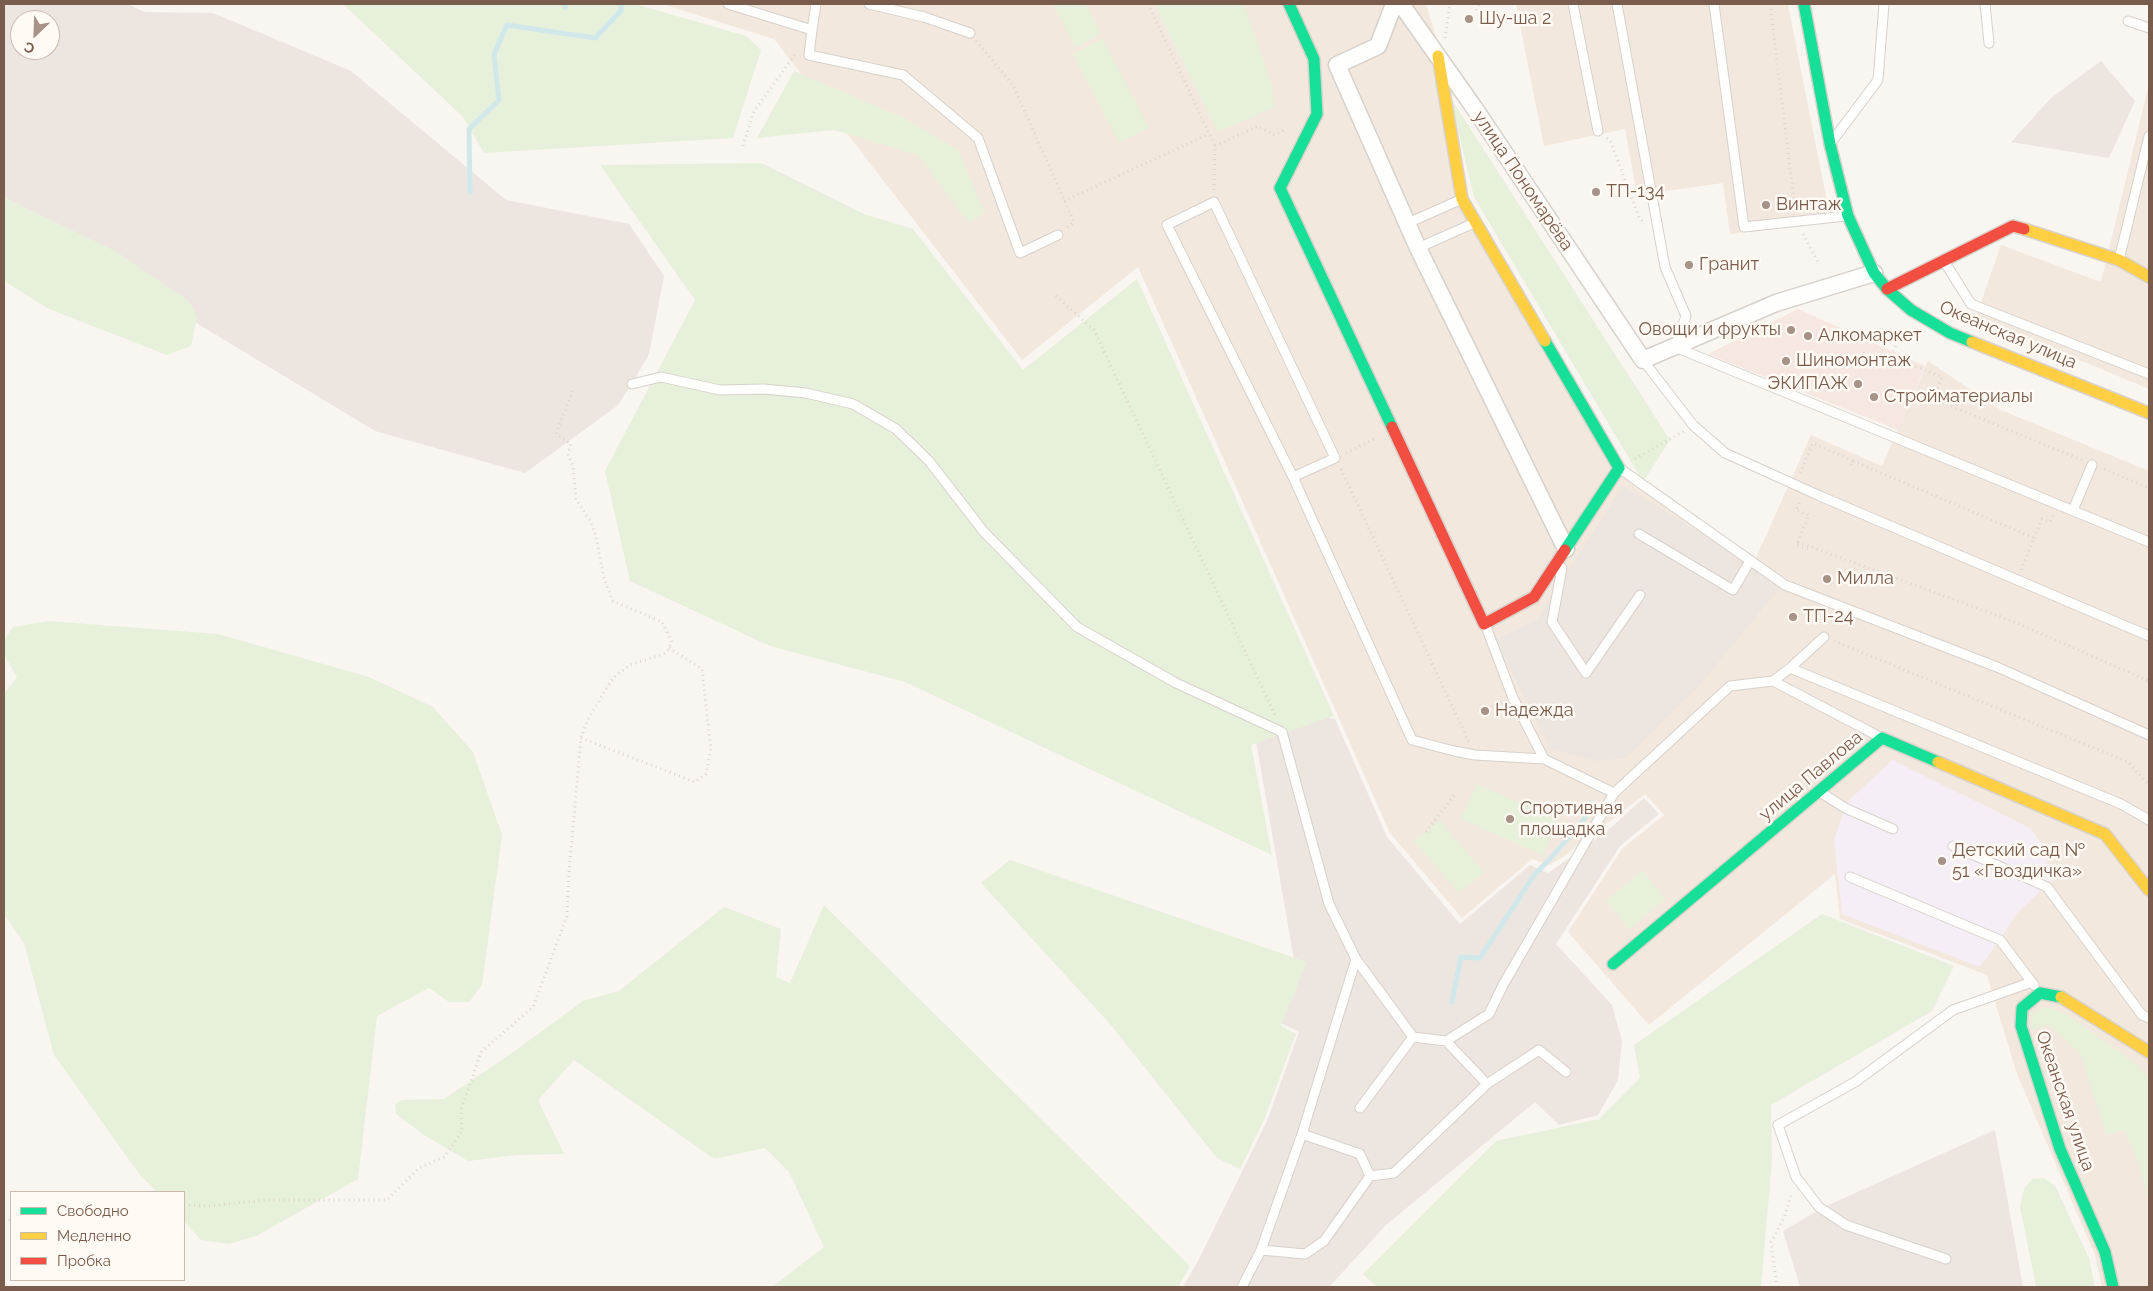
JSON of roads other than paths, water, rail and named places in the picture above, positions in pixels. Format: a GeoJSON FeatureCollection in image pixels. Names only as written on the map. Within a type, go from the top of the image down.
{"type":"FeatureCollection","features":[{"type":"Feature","properties":{"kind":"street"},"geometry":{"type":"LineString","coordinates":[[1289,4],[1314,59],[1317,114],[1280,188],[1484,624],[1534,597],[1618,468],[1474,223],[1462,199],[1441,49]]}},
{"type":"Feature","properties":{"kind":"street"},"geometry":{"type":"LineString","coordinates":[[1394,4],[1378,46],[1337,66],[1418,248],[1566,548]]}},
{"type":"Feature","properties":{"kind":"street","name":"улица Пономарёва"},"geometry":{"type":"LineString","coordinates":[[1401,4],[1441,49],[1643,360]]}},
{"type":"Feature","properties":{"kind":"street","name":"Океанская улица"},"geometry":{"type":"LineString","coordinates":[[1804,4],[1830,144],[1848,216],[1874,274],[1887,289],[1911,310],[1950,332],[2149,413]]}},
{"type":"Feature","properties":{"kind":"street"},"geometry":{"type":"LineString","coordinates":[[1887,289],[2013,226],[2119,260],[2149,277]]}},
{"type":"Feature","properties":{"kind":"street"},"geometry":{"type":"LineString","coordinates":[[1643,360],[1776,303],[1874,274]]}},
{"type":"Feature","properties":{"kind":"street","name":"улица Павлова"},"geometry":{"type":"LineString","coordinates":[[1613,964],[1882,738],[2105,834],[2149,890]]}},
{"type":"Feature","properties":{"kind":"street"},"geometry":{"type":"LineString","coordinates":[[2040,993],[2062,997],[2149,1054]]}},
{"type":"Feature","properties":{"kind":"street","name":"Океанская улица"},"geometry":{"type":"LineString","coordinates":[[2040,993],[2022,1008],[2021,1026],[2060,1149],[2104,1252],[2113,1287]]}},
{"type":"Feature","properties":{"kind":"lane"},"geometry":{"type":"LineString","coordinates":[[728,4],[812,30]]}},
{"type":"Feature","properties":{"kind":"lane"},"geometry":{"type":"LineString","coordinates":[[816,4],[809,55],[903,75],[978,138],[1020,253],[1058,235]]}},
{"type":"Feature","properties":{"kind":"lane"},"geometry":{"type":"LineString","coordinates":[[869,4],[924,17],[970,33]]}},
{"type":"Feature","properties":{"kind":"lane"},"geometry":{"type":"LineString","coordinates":[[1574,4],[1598,131]]}},
{"type":"Feature","properties":{"kind":"lane"},"geometry":{"type":"LineString","coordinates":[[1617,4],[1665,267],[1686,316],[1675,346],[2149,542]]}},
{"type":"Feature","properties":{"kind":"lane"},"geometry":{"type":"LineString","coordinates":[[1714,4],[1744,227],[1848,216]]}},
{"type":"Feature","properties":{"kind":"lane"},"geometry":{"type":"LineString","coordinates":[[1830,144],[1878,80],[1884,4]]}},
{"type":"Feature","properties":{"kind":"lane"},"geometry":{"type":"LineString","coordinates":[[1985,4],[1989,43]]}},
{"type":"Feature","properties":{"kind":"lane"},"geometry":{"type":"LineString","coordinates":[[2128,21],[2149,28]]}},
{"type":"Feature","properties":{"kind":"lane"},"geometry":{"type":"LineString","coordinates":[[2119,260],[2149,138]]}},
{"type":"Feature","properties":{"kind":"lane"},"geometry":{"type":"LineString","coordinates":[[1408,223],[1462,199]]}},
{"type":"Feature","properties":{"kind":"lane"},"geometry":{"type":"LineString","coordinates":[[1293,478],[1335,458],[1214,202],[1167,225],[1293,478],[1412,740],[1475,755],[1544,759],[1614,793]]}},
{"type":"Feature","properties":{"kind":"lane"},"geometry":{"type":"LineString","coordinates":[[1418,248],[1474,223]]}},
{"type":"Feature","properties":{"kind":"lane"},"geometry":{"type":"LineString","coordinates":[[1944,260],[1971,304],[2149,374]]}},
{"type":"Feature","properties":{"kind":"lane"},"geometry":{"type":"LineString","coordinates":[[1643,360],[1693,426],[1725,453],[1795,485],[2149,636]]}},
{"type":"Feature","properties":{"kind":"lane"},"geometry":{"type":"LineString","coordinates":[[632,384],[661,377],[720,390],[764,389],[806,393],[853,404],[896,429],[929,461],[984,532],[1077,627],[1176,683],[1282,732],[1329,904],[1356,959],[1413,1037],[1446,1041],[1489,1014],[1503,984],[1614,793],[1730,686],[1773,681],[1824,637]]}},
{"type":"Feature","properties":{"kind":"lane"},"geometry":{"type":"LineString","coordinates":[[2073,510],[2092,465]]}},
{"type":"Feature","properties":{"kind":"lane"},"geometry":{"type":"LineString","coordinates":[[1618,468],[1785,585],[1997,667],[2149,735]]}},
{"type":"Feature","properties":{"kind":"lane"},"geometry":{"type":"LineString","coordinates":[[1639,534],[1732,590],[1750,560]]}},
{"type":"Feature","properties":{"kind":"lane"},"geometry":{"type":"LineString","coordinates":[[1566,548],[1552,622],[1586,673],[1640,595]]}},
{"type":"Feature","properties":{"kind":"lane"},"geometry":{"type":"LineString","coordinates":[[1484,624],[1513,698],[1544,759]]}},
{"type":"Feature","properties":{"kind":"lane"},"geometry":{"type":"LineString","coordinates":[[1790,668],[2121,804],[2149,820]]}},
{"type":"Feature","properties":{"kind":"lane"},"geometry":{"type":"LineString","coordinates":[[1773,681],[1882,738]]}},
{"type":"Feature","properties":{"kind":"lane"},"geometry":{"type":"LineString","coordinates":[[1820,792],[1845,808],[1893,829]]}},
{"type":"Feature","properties":{"kind":"lane"},"geometry":{"type":"LineString","coordinates":[[1954,846],[2047,886],[2142,1015],[2149,1018]]}},
{"type":"Feature","properties":{"kind":"lane"},"geometry":{"type":"LineString","coordinates":[[1850,877],[2000,940],[2040,993]]}},
{"type":"Feature","properties":{"kind":"lane"},"geometry":{"type":"LineString","coordinates":[[1242,1287],[1261,1250],[1302,1134],[1356,959]]}},
{"type":"Feature","properties":{"kind":"lane"},"geometry":{"type":"LineString","coordinates":[[1946,1259],[1846,1225],[1819,1207],[1796,1177],[1778,1125],[1855,1082],[1953,1010],[2032,982]]}},
{"type":"Feature","properties":{"kind":"lane"},"geometry":{"type":"LineString","coordinates":[[1360,1108],[1413,1037]]}},
{"type":"Feature","properties":{"kind":"lane"},"geometry":{"type":"LineString","coordinates":[[1446,1041],[1487,1084]]}},
{"type":"Feature","properties":{"kind":"lane"},"geometry":{"type":"LineString","coordinates":[[1261,1250],[1305,1254],[1324,1241],[1370,1176],[1394,1173],[1487,1084],[1539,1050],[1566,1072]]}},
{"type":"Feature","properties":{"kind":"lane"},"geometry":{"type":"LineString","coordinates":[[1302,1134],[1360,1154],[1370,1176]]}},
{"type":"Feature","properties":{"kind":"waterway"},"geometry":{"type":"LineString","coordinates":[[470,192],[469,129],[499,100],[494,54],[507,25],[595,38],[621,11],[621,4]]}},
{"type":"Feature","properties":{"kind":"waterway"},"geometry":{"type":"LineString","coordinates":[[1452,1002],[1461,957],[1480,958],[1535,874],[1590,812],[1590,803]]}},
{"type":"Feature","properties":{"kind":"place","name":"Шу-ша 2"},"geometry":{"type":"Point","coordinates":[1469,19]}},
{"type":"Feature","properties":{"kind":"place","name":"ТП-134"},"geometry":{"type":"Point","coordinates":[1596,192]}},
{"type":"Feature","properties":{"kind":"place","name":"Винтаж"},"geometry":{"type":"Point","coordinates":[1766,205]}},
{"type":"Feature","properties":{"kind":"place","name":"Гранит"},"geometry":{"type":"Point","coordinates":[1689,265]}},
{"type":"Feature","properties":{"kind":"place","name":"Овощи и фрукты"},"geometry":{"type":"Point","coordinates":[1791,330]}},
{"type":"Feature","properties":{"kind":"place","name":"Алкомаркет"},"geometry":{"type":"Point","coordinates":[1808,336]}},
{"type":"Feature","properties":{"kind":"place","name":"Шиномонтаж"},"geometry":{"type":"Point","coordinates":[1786,361]}},
{"type":"Feature","properties":{"kind":"place","name":"ЭКИПАЖ"},"geometry":{"type":"Point","coordinates":[1858,384]}},
{"type":"Feature","properties":{"kind":"place","name":"Стройматериалы"},"geometry":{"type":"Point","coordinates":[1874,397]}},
{"type":"Feature","properties":{"kind":"place","name":"Милла"},"geometry":{"type":"Point","coordinates":[1827,579]}},
{"type":"Feature","properties":{"kind":"place","name":"ТП-24"},"geometry":{"type":"Point","coordinates":[1793,617]}},
{"type":"Feature","properties":{"kind":"place","name":"Надежда"},"geometry":{"type":"Point","coordinates":[1485,711]}},
{"type":"Feature","properties":{"kind":"place","name":"Спортивная площадка"},"geometry":{"type":"Point","coordinates":[1510,819]}},
{"type":"Feature","properties":{"kind":"place","name":"Детский сад № 51 «Гвоздичка»"},"geometry":{"type":"Point","coordinates":[1942,861]}}]}
